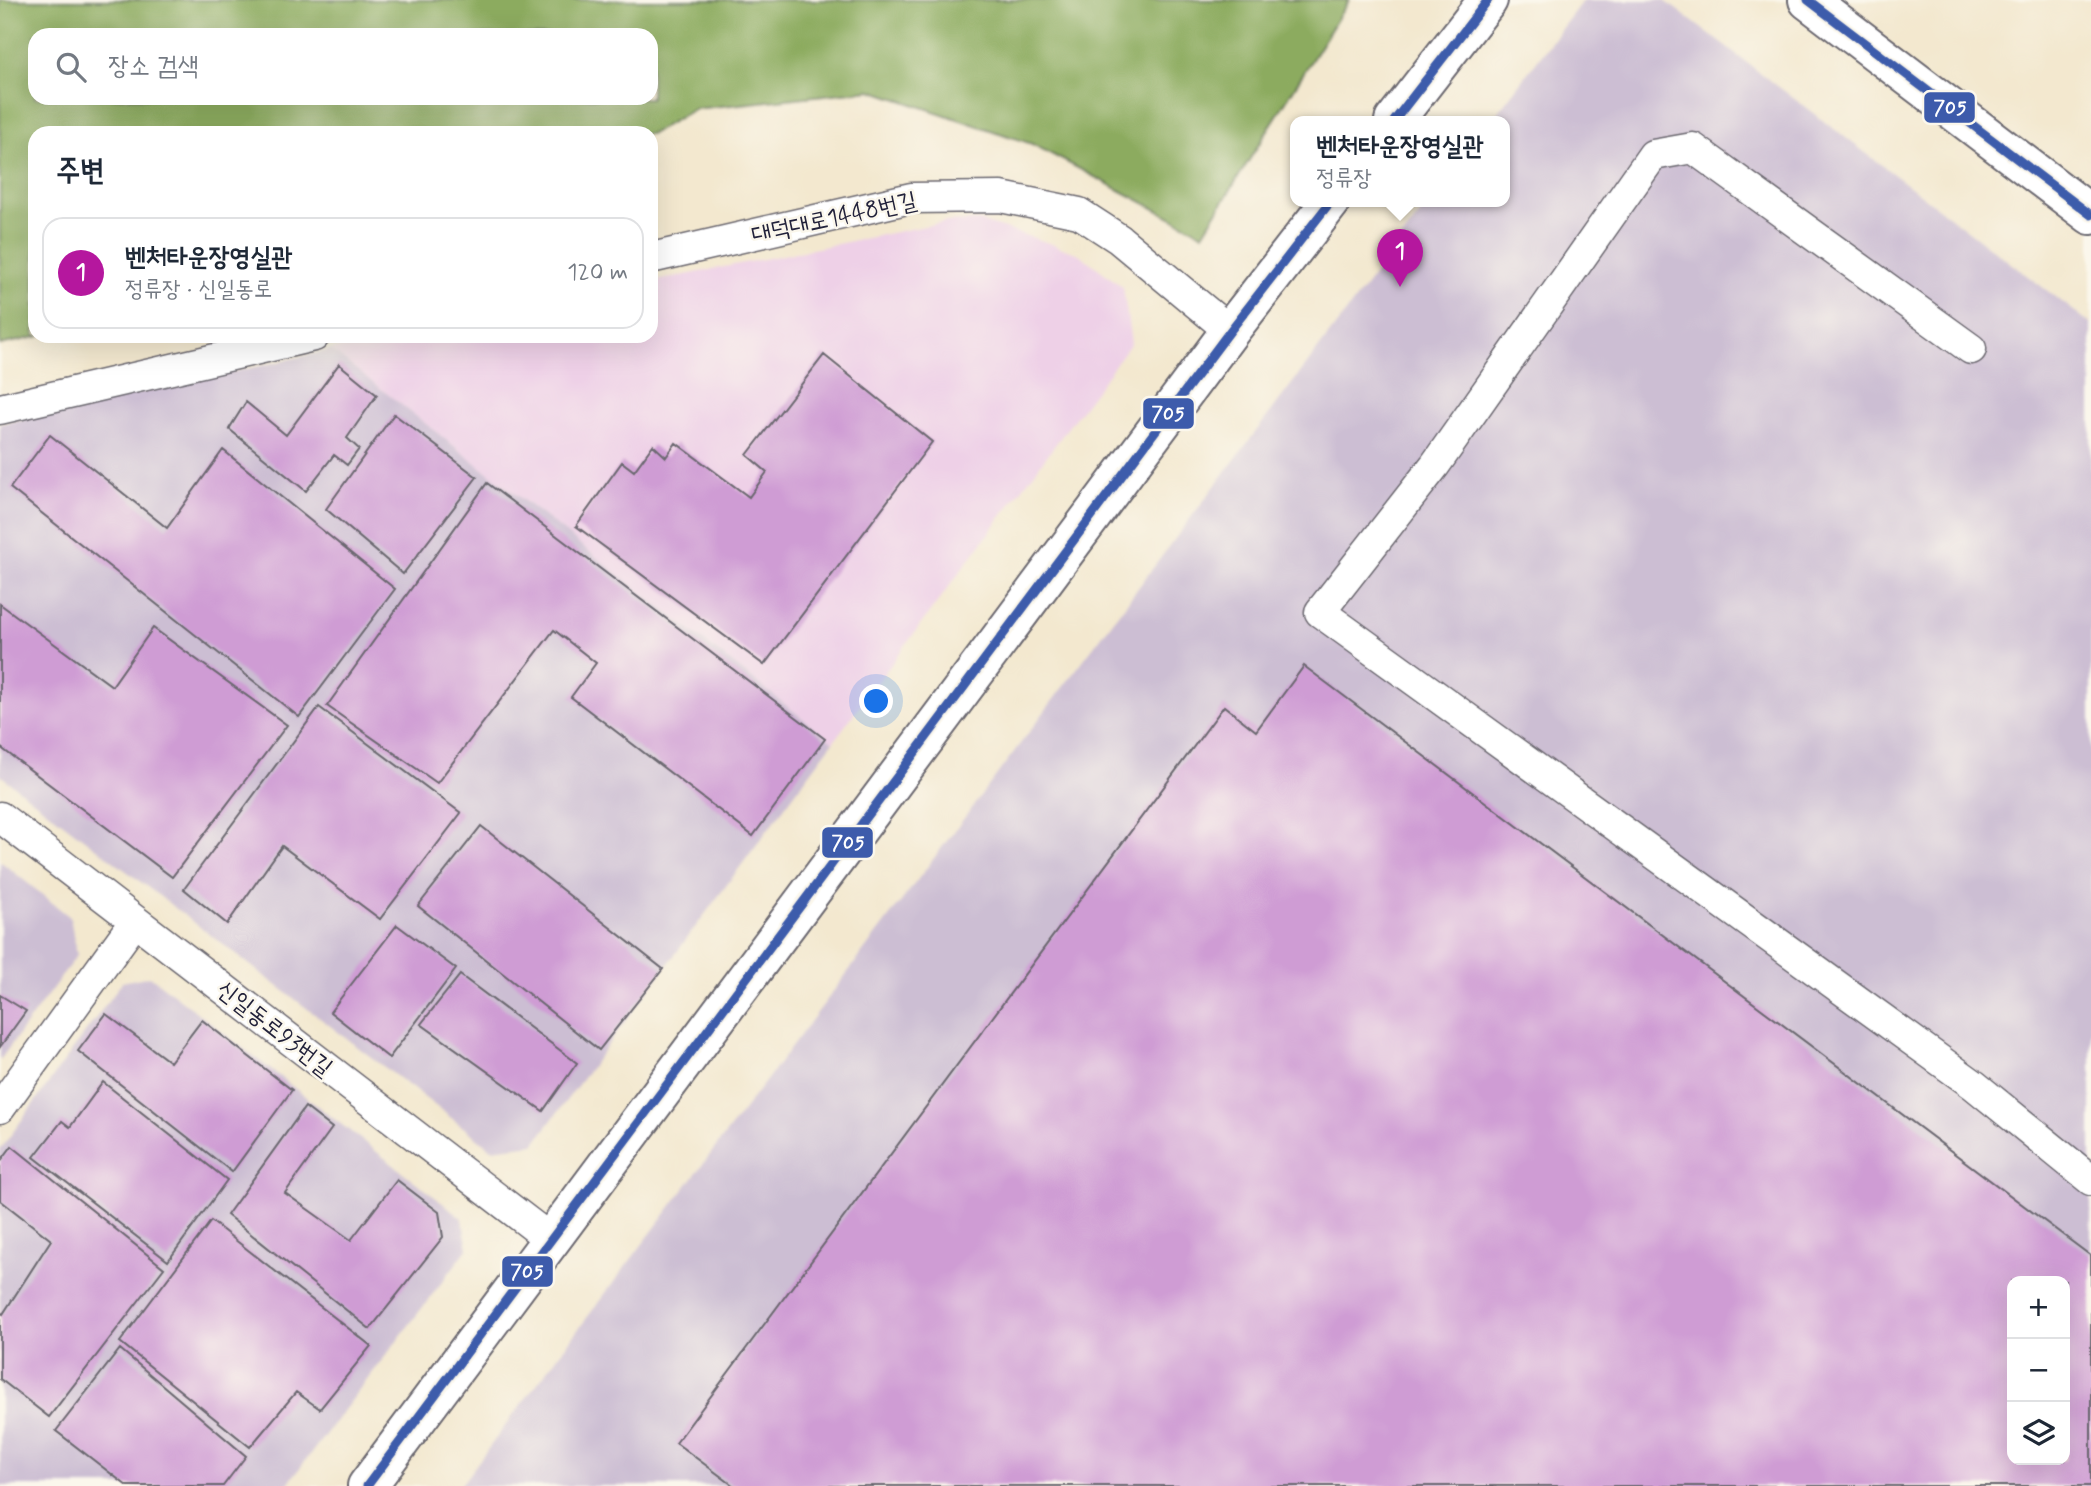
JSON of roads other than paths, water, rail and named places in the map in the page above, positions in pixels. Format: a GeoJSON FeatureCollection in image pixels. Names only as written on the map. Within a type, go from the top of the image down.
{"type":"FeatureCollection","features":[{"type":"Feature","properties":{"kind":"main road"},"geometry":{"type":"LineString","coordinates":[[1398,116],[1489,0]]}},
{"type":"Feature","properties":{"kind":"main road"},"geometry":{"type":"LineString","coordinates":[[1808,0],[2091,215]]}},
{"type":"Feature","properties":{"kind":"main road"},"geometry":{"type":"LineString","coordinates":[[368,1486],[1230,331],[1326,207]]}},
{"type":"Feature","properties":{"kind":"street"},"geometry":{"type":"LineString","coordinates":[[1971,349],[1692,148],[1653,155],[1435,465],[1321,612],[1974,1086],[2091,1180]]}},
{"type":"Feature","properties":{"kind":"street","name":"대덕대로1448번길"},"geometry":{"type":"LineString","coordinates":[[658,256],[911,198],[1001,197],[1079,213],[1119,239],[1230,331]]}},
{"type":"Feature","properties":{"kind":"street"},"geometry":{"type":"LineString","coordinates":[[0,409],[284,343]]}},
{"type":"Feature","properties":{"kind":"street","name":"신일동로93번길"},"geometry":{"type":"LineString","coordinates":[[0,817],[550,1239]]}},
{"type":"Feature","properties":{"kind":"street"},"geometry":{"type":"LineString","coordinates":[[0,1108],[135,920]]}},
{"type":"Feature","properties":{"kind":"place","name":"벤처타운장영실관"},"geometry":{"type":"Point","coordinates":[1400,287]}}]}
